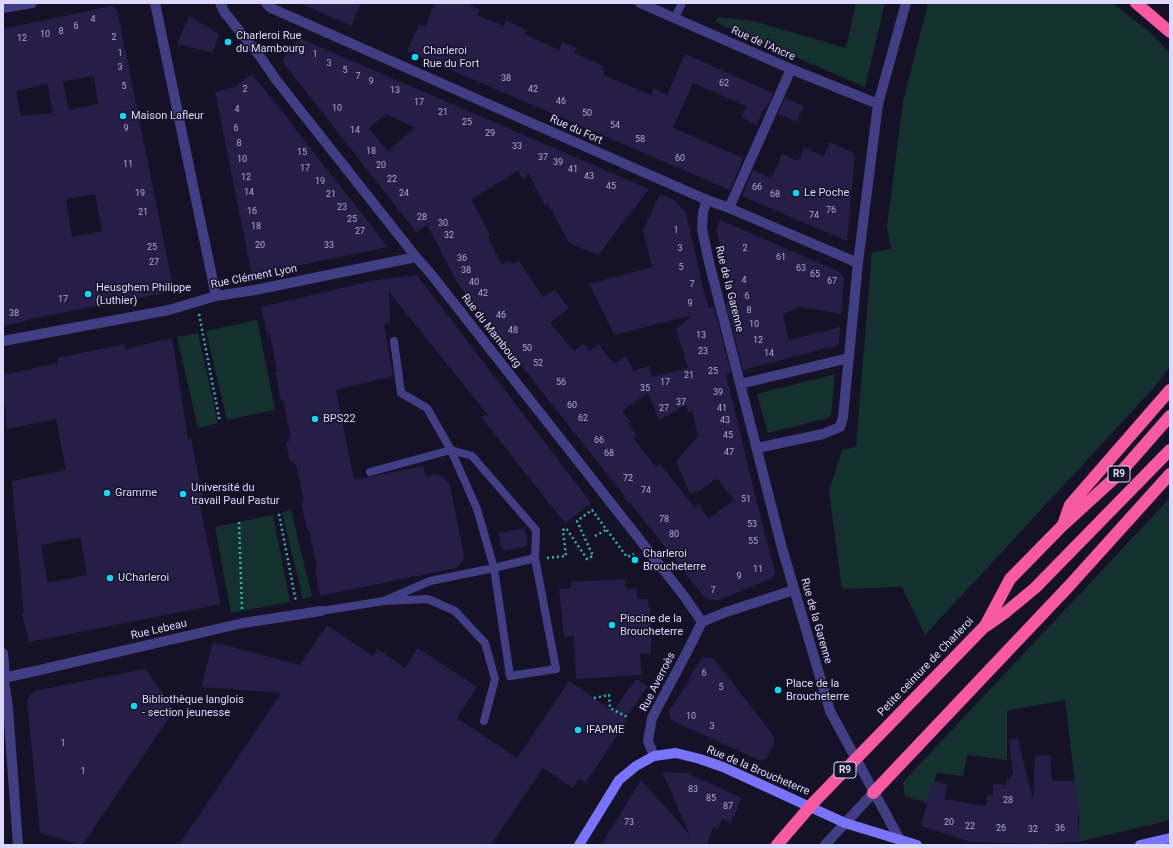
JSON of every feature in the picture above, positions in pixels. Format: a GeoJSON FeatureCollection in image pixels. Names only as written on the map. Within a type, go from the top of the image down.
{"type":"FeatureCollection","features":[{"type":"Feature","properties":{"kind":"highway"},"geometry":{"type":"LineString","coordinates":[[1136,3],[1170,32]]}},
{"type":"Feature","properties":{"kind":"highway"},"geometry":{"type":"LineString","coordinates":[[1062,526],[1070,505],[1170,390]]}},
{"type":"Feature","properties":{"kind":"highway","name":"Petite ceinture de Charleroi"},"geometry":{"type":"LineString","coordinates":[[777,845],[814,802],[985,626],[1010,579],[1062,526],[1120,473],[1170,416]]}},
{"type":"Feature","properties":{"kind":"highway"},"geometry":{"type":"LineString","coordinates":[[985,626],[1006,612],[1035,588],[1170,450]]}},
{"type":"Feature","properties":{"kind":"highway"},"geometry":{"type":"LineString","coordinates":[[873,793],[1069,586],[1170,474]]}},
{"type":"Feature","properties":{"kind":"main road","name":"Rue de la Broucheterre"},"geometry":{"type":"LineString","coordinates":[[579,845],[619,780],[636,766],[654,756],[676,753],[723,767],[845,823],[917,845]]}},
{"type":"Feature","properties":{"kind":"main road"},"geometry":{"type":"LineString","coordinates":[[1140,845],[1170,838]]}},
{"type":"Feature","properties":{"kind":"street"},"geometry":{"type":"LineString","coordinates":[[3,8],[32,3]]}},
{"type":"Feature","properties":{"kind":"street"},"geometry":{"type":"LineString","coordinates":[[155,3],[216,296]]}},
{"type":"Feature","properties":{"kind":"street","name":"Rue du Mambourg"},"geometry":{"type":"LineString","coordinates":[[220,3],[225,13],[259,55],[277,81],[416,257],[436,280],[684,596],[702,622]]}},
{"type":"Feature","properties":{"kind":"street","name":"Rue du Fort"},"geometry":{"type":"LineString","coordinates":[[266,3],[270,8],[501,110],[707,200],[858,263]]}},
{"type":"Feature","properties":{"kind":"street","name":"Rue de l'Ancre"},"geometry":{"type":"LineString","coordinates":[[640,3],[791,69],[878,104]]}},
{"type":"Feature","properties":{"kind":"street"},"geometry":{"type":"LineString","coordinates":[[757,448],[823,434],[840,427],[843,416],[858,263],[878,104],[906,3]]}},
{"type":"Feature","properties":{"kind":"street"},"geometry":{"type":"LineString","coordinates":[[729,208],[791,69]]}},
{"type":"Feature","properties":{"kind":"street","name":"Rue de la Garenne"},"geometry":{"type":"LineString","coordinates":[[707,200],[703,212],[702,229],[709,262],[782,548],[830,711],[873,793],[900,840]]}},
{"type":"Feature","properties":{"kind":"street","name":"Rue Clément Lyon"},"geometry":{"type":"LineString","coordinates":[[3,341],[169,310],[216,296],[255,290],[416,257]]}},
{"type":"Feature","properties":{"kind":"street"},"geometry":{"type":"LineString","coordinates":[[740,384],[849,358]]}},
{"type":"Feature","properties":{"kind":"street"},"geometry":{"type":"LineString","coordinates":[[702,622],[726,612],[794,590]]}},
{"type":"Feature","properties":{"kind":"street","name":"Rue Lebeau"},"geometry":{"type":"LineString","coordinates":[[4,677],[243,623],[321,611]]}},
{"type":"Feature","properties":{"kind":"street","name":"Rue Averroès"},"geometry":{"type":"LineString","coordinates":[[654,756],[648,741],[652,718],[702,622]]}},
{"type":"Feature","properties":{"kind":"street"},"geometry":{"type":"LineString","coordinates":[[3,653],[4,682],[8,708],[18,845]]}},
{"type":"Feature","properties":{"kind":"street"},"geometry":{"type":"LineString","coordinates":[[825,845],[873,793]]}},
{"type":"Feature","properties":{"kind":"lane"},"geometry":{"type":"LineString","coordinates":[[675,18],[682,3]]}},
{"type":"Feature","properties":{"kind":"lane"},"geometry":{"type":"LineString","coordinates":[[370,472],[451,450],[472,456],[536,530],[535,558],[556,669],[510,676],[494,568],[477,510],[451,450],[427,408],[401,393],[394,340]]}},
{"type":"Feature","properties":{"kind":"lane"},"geometry":{"type":"LineString","coordinates":[[384,600],[430,581],[535,558]]}},
{"type":"Feature","properties":{"kind":"lane"},"geometry":{"type":"LineString","coordinates":[[321,611],[384,600],[428,599],[455,611],[485,643],[495,679],[484,720]]}},
{"type":"Feature","properties":{"kind":"path"},"geometry":{"type":"LineString","coordinates":[[197,302],[220,422]]}},
{"type":"Feature","properties":{"kind":"path"},"geometry":{"type":"LineString","coordinates":[[553,558],[566,556],[563,530],[566,528],[587,559],[593,556],[576,521],[592,510],[627,557],[634,554],[644,546]]}},
{"type":"Feature","properties":{"kind":"path"},"geometry":{"type":"LineString","coordinates":[[279,514],[298,614]]}},
{"type":"Feature","properties":{"kind":"path"},"geometry":{"type":"LineString","coordinates":[[238,522],[243,623]]}},
{"type":"Feature","properties":{"kind":"path"},"geometry":{"type":"LineString","coordinates":[[595,536],[606,530]]}},
{"type":"Feature","properties":{"kind":"path"},"geometry":{"type":"LineString","coordinates":[[594,698],[609,695],[610,708],[629,718]]}},
{"type":"Feature","properties":{"kind":"green space"},"geometry":{"type":"Polygon","coordinates":[[[856,3],[885,3],[865,87],[715,22],[717,17],[753,21],[846,48],[856,3]]]}},
{"type":"Feature","properties":{"kind":"green space"},"geometry":{"type":"Polygon","coordinates":[[[928,3],[1112,3],[1150,32],[1170,53],[1170,367],[1150,392],[925,635],[902,587],[842,589],[829,491],[842,450],[856,447],[872,252],[891,249],[887,226],[903,102],[928,3]]]}},
{"type":"Feature","properties":{"kind":"green space"},"geometry":{"type":"Polygon","coordinates":[[[257,320],[275,410],[227,420],[206,331],[257,320]]]}},
{"type":"Feature","properties":{"kind":"green space"},"geometry":{"type":"Polygon","coordinates":[[[198,333],[218,423],[198,428],[177,337],[198,333]]]}},
{"type":"Feature","properties":{"kind":"green space"},"geometry":{"type":"Polygon","coordinates":[[[835,374],[831,415],[828,418],[768,433],[757,394],[835,374]]]}},
{"type":"Feature","properties":{"kind":"green space"},"geometry":{"type":"Polygon","coordinates":[[[1170,498],[1170,820],[1078,842],[1079,816],[1065,700],[1007,711],[1007,760],[967,755],[963,776],[937,773],[927,803],[905,796],[903,782],[1170,498]]]}},
{"type":"Feature","properties":{"kind":"green space"},"geometry":{"type":"Polygon","coordinates":[[[291,510],[312,597],[303,599],[282,512],[291,510]]]}},
{"type":"Feature","properties":{"kind":"green space"},"geometry":{"type":"Polygon","coordinates":[[[273,515],[290,602],[231,613],[215,527],[273,515]]]}},
{"type":"Feature","properties":{"kind":"building"},"geometry":{"type":"Polygon","coordinates":[[[300,3],[361,3],[351,26],[300,3]]]}},
{"type":"Feature","properties":{"kind":"building"},"geometry":{"type":"Polygon","coordinates":[[[435,3],[465,3],[480,10],[477,15],[504,26],[506,21],[527,30],[524,34],[559,50],[562,42],[577,48],[574,53],[604,66],[603,69],[605,70],[603,75],[651,95],[654,88],[667,95],[685,54],[773,93],[766,109],[764,108],[757,125],[741,117],[746,106],[693,83],[673,128],[743,158],[730,190],[407,51],[419,24],[425,27],[435,3]]]}},
{"type":"Feature","properties":{"kind":"building"},"geometry":{"type":"Polygon","coordinates":[[[112,6],[117,10],[173,286],[169,292],[3,326],[3,29],[112,6]],[[94,76],[63,81],[69,110],[98,104],[94,76]],[[47,84],[16,91],[21,116],[53,113],[47,84]],[[95,194],[66,199],[72,237],[102,231],[95,194]]]}},
{"type":"Feature","properties":{"kind":"building"},"geometry":{"type":"Polygon","coordinates":[[[189,16],[219,34],[213,53],[177,44],[189,16]]]}},
{"type":"Feature","properties":{"kind":"building"},"geometry":{"type":"Polygon","coordinates":[[[299,38],[649,189],[598,255],[569,243],[548,204],[545,206],[528,173],[524,181],[518,171],[480,194],[481,195],[471,199],[490,235],[488,237],[502,265],[509,260],[512,264],[519,261],[543,297],[555,290],[569,308],[550,323],[574,351],[584,343],[590,351],[598,344],[614,364],[626,356],[633,371],[649,366],[652,377],[688,368],[676,329],[692,315],[614,335],[589,284],[652,267],[643,230],[660,194],[674,200],[686,213],[704,292],[709,308],[714,307],[731,373],[726,374],[775,573],[773,578],[716,601],[705,598],[631,504],[624,498],[625,497],[615,484],[479,312],[457,282],[427,225],[416,232],[282,61],[299,38]],[[386,114],[369,128],[388,151],[415,128],[386,114]],[[648,393],[622,411],[631,422],[628,424],[637,435],[633,438],[656,467],[660,464],[694,507],[699,504],[708,519],[734,500],[717,478],[701,490],[690,494],[677,460],[698,436],[692,411],[688,412],[686,405],[659,420],[648,393]]]}},
{"type":"Feature","properties":{"kind":"building"},"geometry":{"type":"Polygon","coordinates":[[[252,74],[388,247],[252,275],[215,92],[235,87],[252,74]]]}},
{"type":"Feature","properties":{"kind":"building"},"geometry":{"type":"Polygon","coordinates":[[[785,98],[804,106],[797,122],[778,114],[785,98]]]}},
{"type":"Feature","properties":{"kind":"building"},"geometry":{"type":"Polygon","coordinates":[[[830,142],[855,154],[847,241],[742,196],[753,170],[772,178],[782,154],[798,161],[804,148],[824,156],[830,142]]]}},
{"type":"Feature","properties":{"kind":"building"},"geometry":{"type":"Polygon","coordinates":[[[720,220],[840,272],[844,279],[841,314],[800,307],[783,314],[789,340],[840,327],[839,345],[743,370],[726,303],[734,301],[716,229],[720,220]]]}},
{"type":"Feature","properties":{"kind":"building","name":"BPS22"},"geometry":{"type":"Polygon","coordinates":[[[417,275],[591,503],[565,523],[481,417],[487,414],[389,292],[390,323],[384,324],[393,376],[336,390],[354,480],[423,466],[426,476],[436,474],[445,478],[450,485],[464,556],[463,561],[456,568],[320,596],[315,568],[317,567],[301,502],[304,501],[296,464],[294,464],[294,461],[290,462],[286,442],[289,442],[288,439],[291,438],[275,372],[277,372],[270,334],[267,335],[261,307],[376,280],[417,275]]]}},
{"type":"Feature","properties":{"kind":"building","name":"Gramme"},"geometry":{"type":"Polygon","coordinates":[[[172,338],[188,439],[191,438],[204,505],[200,506],[221,604],[29,642],[22,613],[24,613],[12,481],[66,470],[56,419],[7,429],[5,405],[3,405],[3,375],[58,363],[57,358],[124,344],[125,349],[172,338]],[[80,537],[41,545],[48,583],[87,575],[80,537]]]}},
{"type":"Feature","properties":{"kind":"building"},"geometry":{"type":"Polygon","coordinates":[[[524,528],[527,538],[527,546],[504,551],[500,543],[499,533],[524,528]]]}},
{"type":"Feature","properties":{"kind":"building","name":"Piscine de la Broucheterre"},"geometry":{"type":"Polygon","coordinates":[[[625,579],[626,589],[637,589],[637,599],[648,599],[650,608],[651,653],[640,654],[642,675],[576,679],[574,636],[564,637],[559,589],[571,588],[571,582],[625,579]]]}},
{"type":"Feature","properties":{"kind":"building"},"geometry":{"type":"Polygon","coordinates":[[[327,625],[373,656],[378,649],[405,668],[418,648],[477,687],[457,718],[517,758],[569,681],[613,711],[636,679],[648,686],[625,719],[627,720],[586,783],[579,779],[573,788],[543,768],[491,845],[179,845],[281,693],[201,687],[213,642],[300,665],[327,625]]]}},
{"type":"Feature","properties":{"kind":"building"},"geometry":{"type":"Polygon","coordinates":[[[702,657],[713,658],[774,736],[774,744],[767,758],[761,761],[671,720],[669,711],[690,680],[689,679],[702,657]]]}},
{"type":"Feature","properties":{"kind":"building"},"geometry":{"type":"Polygon","coordinates":[[[146,669],[174,711],[82,845],[40,833],[27,700],[34,691],[146,669]]]}},
{"type":"Feature","properties":{"kind":"building"},"geometry":{"type":"Polygon","coordinates":[[[1018,739],[1033,800],[1035,756],[1050,755],[1052,781],[1075,781],[1080,816],[1078,816],[1078,842],[1044,844],[970,842],[921,826],[927,804],[925,804],[933,781],[948,785],[944,799],[986,806],[987,795],[993,795],[993,784],[1006,785],[1007,779],[1010,779],[1010,775],[1013,775],[1009,740],[1018,739]]]}},
{"type":"Feature","properties":{"kind":"building"},"geometry":{"type":"Polygon","coordinates":[[[662,772],[687,773],[742,798],[731,823],[722,819],[718,829],[713,827],[707,845],[601,845],[641,780],[690,835],[662,772]]]}},
{"type":"Feature","properties":{"kind":"place","name":"Charleroi Rue du Mambourg"},"geometry":{"type":"Point","coordinates":[228,42]}},
{"type":"Feature","properties":{"kind":"place","name":"Charleroi Rue du Fort"},"geometry":{"type":"Point","coordinates":[415,57]}},
{"type":"Feature","properties":{"kind":"place","name":"Maison Lafleur"},"geometry":{"type":"Point","coordinates":[123,116]}},
{"type":"Feature","properties":{"kind":"place","name":"Le Poche"},"geometry":{"type":"Point","coordinates":[796,193]}},
{"type":"Feature","properties":{"kind":"place","name":"Heusghem Philippe (Luthier)"},"geometry":{"type":"Point","coordinates":[88,294]}},
{"type":"Feature","properties":{"kind":"place","name":"BPS22"},"geometry":{"type":"Point","coordinates":[315,419]}},
{"type":"Feature","properties":{"kind":"place","name":"Gramme"},"geometry":{"type":"Point","coordinates":[107,493]}},
{"type":"Feature","properties":{"kind":"place","name":"Université du travail Paul Pastur"},"geometry":{"type":"Point","coordinates":[183,494]}},
{"type":"Feature","properties":{"kind":"place","name":"Charleroi Broucheterre"},"geometry":{"type":"Point","coordinates":[635,560]}},
{"type":"Feature","properties":{"kind":"place","name":"UCharleroi"},"geometry":{"type":"Point","coordinates":[110,578]}},
{"type":"Feature","properties":{"kind":"place","name":"Piscine de la Broucheterre"},"geometry":{"type":"Point","coordinates":[612,625]}},
{"type":"Feature","properties":{"kind":"place","name":"Place de la Broucheterre"},"geometry":{"type":"Point","coordinates":[778,690]}},
{"type":"Feature","properties":{"kind":"place","name":"Bibliothèque langlois - section jeunesse"},"geometry":{"type":"Point","coordinates":[134,706]}},
{"type":"Feature","properties":{"kind":"place","name":"IFAPME"},"geometry":{"type":"Point","coordinates":[578,730]}}]}
